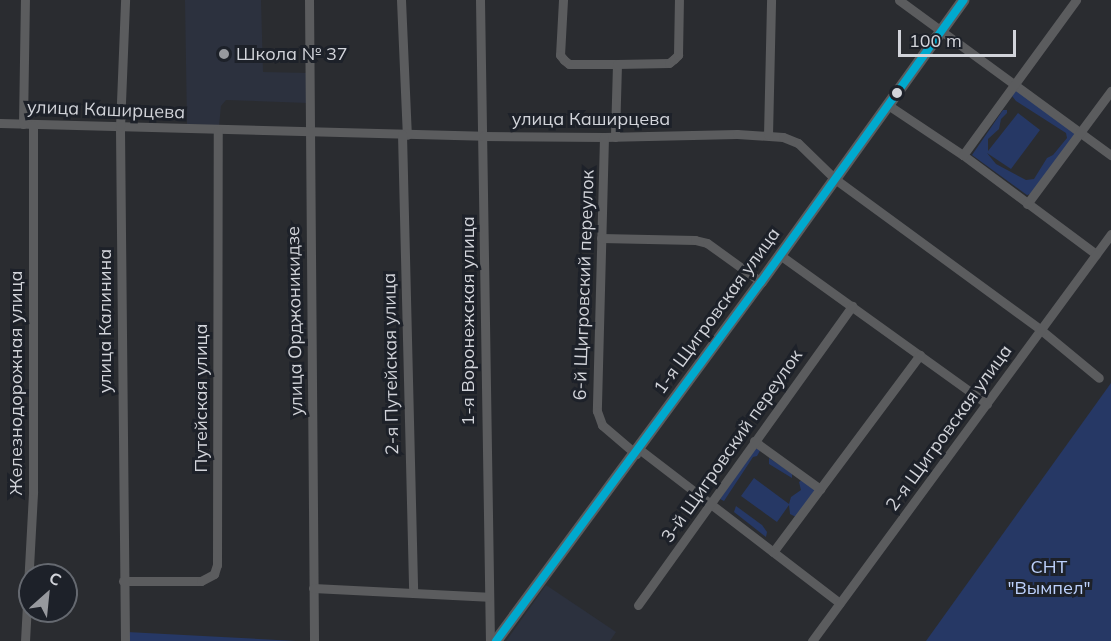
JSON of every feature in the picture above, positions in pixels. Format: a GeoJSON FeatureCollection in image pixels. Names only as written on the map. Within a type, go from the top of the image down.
{"type":"FeatureCollection","features":[{"type":"Feature","properties":{"kind":"street"},"geometry":{"type":"LineString","coordinates":[[23,124],[25,0]]}},
{"type":"Feature","properties":{"kind":"street","name":"улица Калинина"},"geometry":{"type":"LineString","coordinates":[[125,0],[120,127],[125,641]]}},
{"type":"Feature","properties":{"kind":"street","name":"улица Орджоникидзе"},"geometry":{"type":"LineString","coordinates":[[309,0],[314,641]]}},
{"type":"Feature","properties":{"kind":"street","name":"2-я Путейская улица"},"geometry":{"type":"LineString","coordinates":[[401,0],[413,593]]}},
{"type":"Feature","properties":{"kind":"street","name":"1-я Воронежская улица"},"geometry":{"type":"LineString","coordinates":[[480,0],[490,641]]}},
{"type":"Feature","properties":{"kind":"street"},"geometry":{"type":"LineString","coordinates":[[563,0],[560,55],[569,64],[669,63],[678,54],[679,0]]}},
{"type":"Feature","properties":{"kind":"street"},"geometry":{"type":"LineString","coordinates":[[768,135],[771,0]]}},
{"type":"Feature","properties":{"kind":"street"},"geometry":{"type":"LineString","coordinates":[[899,0],[1111,155]]}},
{"type":"Feature","properties":{"kind":"street","name":"1-я Щигровская улица"},"geometry":{"type":"LineString","coordinates":[[496,641],[761,282],[964,0]]}},
{"type":"Feature","properties":{"kind":"street"},"geometry":{"type":"LineString","coordinates":[[963,155],[1076,0]]}},
{"type":"Feature","properties":{"kind":"street"},"geometry":{"type":"LineString","coordinates":[[615,136],[617,64]]}},
{"type":"Feature","properties":{"kind":"street"},"geometry":{"type":"LineString","coordinates":[[1028,204],[1111,91]]}},
{"type":"Feature","properties":{"kind":"street"},"geometry":{"type":"LineString","coordinates":[[888,105],[963,155],[1096,254]]}},
{"type":"Feature","properties":{"kind":"street","name":"улица Каширцева"},"geometry":{"type":"LineString","coordinates":[[0,123],[483,136],[768,135],[798,143],[835,179],[1041,330],[1099,378]]}},
{"type":"Feature","properties":{"kind":"street","name":"Железнодорожная улица"},"geometry":{"type":"LineString","coordinates":[[25,641],[33,491],[33,125]]}},
{"type":"Feature","properties":{"kind":"street","name":"Путейская улица"},"geometry":{"type":"LineString","coordinates":[[123,581],[201,581],[214,574],[217,565],[218,130]]}},
{"type":"Feature","properties":{"kind":"street","name":"6-й Щигровский переулок"},"geometry":{"type":"LineString","coordinates":[[604,137],[597,411],[602,425],[712,503],[840,603]]}},
{"type":"Feature","properties":{"kind":"street","name":"2-я Щигровская улица"},"geometry":{"type":"LineString","coordinates":[[812,641],[1111,234]]}},
{"type":"Feature","properties":{"kind":"street"},"geometry":{"type":"LineString","coordinates":[[601,238],[695,240],[707,243],[761,282]]}},
{"type":"Feature","properties":{"kind":"street"},"geometry":{"type":"LineString","coordinates":[[780,255],[987,404]]}},
{"type":"Feature","properties":{"kind":"street","name":"3-й Щигровский переулок"},"geometry":{"type":"LineString","coordinates":[[638,605],[852,306]]}},
{"type":"Feature","properties":{"kind":"street"},"geometry":{"type":"LineString","coordinates":[[773,552],[920,355]]}},
{"type":"Feature","properties":{"kind":"street"},"geometry":{"type":"LineString","coordinates":[[754,441],[820,489]]}},
{"type":"Feature","properties":{"kind":"street"},"geometry":{"type":"LineString","coordinates":[[313,588],[488,597]]}},
{"type":"Feature","properties":{"kind":"shaded area","name":"Школа № 37"},"geometry":{"type":"Polygon","coordinates":[[[185,0],[261,0],[263,72],[309,73],[308,103],[226,100],[221,106],[219,126],[187,124],[185,0]]]}},
{"type":"Feature","properties":{"kind":"shaded area"},"geometry":{"type":"Polygon","coordinates":[[[546,585],[616,632],[610,641],[506,641],[546,585]]]}},
{"type":"Feature","properties":{"kind":"green space"},"geometry":{"type":"Polygon","coordinates":[[[1016,90],[1074,131],[1075,137],[1031,194],[1027,195],[972,155],[1003,110],[1007,110],[1007,113],[1001,119],[999,129],[988,139],[988,151],[1018,113],[1040,130],[1011,169],[987,153],[996,164],[1026,180],[1034,179],[1047,158],[1053,155],[1067,138],[1066,133],[1016,101],[1012,96],[1016,90]]]}},
{"type":"Feature","properties":{"kind":"green space","name":"СНТ \"Вымпел\""},"geometry":{"type":"Polygon","coordinates":[[[1111,383],[1111,641],[926,641],[1111,383]]]}},
{"type":"Feature","properties":{"kind":"green space"},"geometry":{"type":"Polygon","coordinates":[[[755,447],[761,449],[757,456],[753,457],[724,501],[720,499],[755,447]]]}},
{"type":"Feature","properties":{"kind":"green space"},"geometry":{"type":"Polygon","coordinates":[[[769,458],[792,473],[792,478],[769,464],[769,458]]]}},
{"type":"Feature","properties":{"kind":"green space"},"geometry":{"type":"Polygon","coordinates":[[[754,478],[789,504],[791,497],[801,490],[799,482],[803,479],[815,487],[814,492],[796,517],[790,514],[789,505],[777,522],[741,496],[754,478]]]}},
{"type":"Feature","properties":{"kind":"green space"},"geometry":{"type":"Polygon","coordinates":[[[736,506],[762,525],[767,532],[766,537],[734,512],[736,506]]]}},
{"type":"Feature","properties":{"kind":"green space"},"geometry":{"type":"Polygon","coordinates":[[[127,632],[184,635],[296,641],[128,641],[127,632]]]}},
{"type":"Feature","properties":{"kind":"transit line"},"geometry":{"type":"LineString","coordinates":[[496,641],[761,282],[964,0]]}},
{"type":"Feature","properties":{"kind":"place","name":"Школа № 37"},"geometry":{"type":"Point","coordinates":[224,54]}}]}
